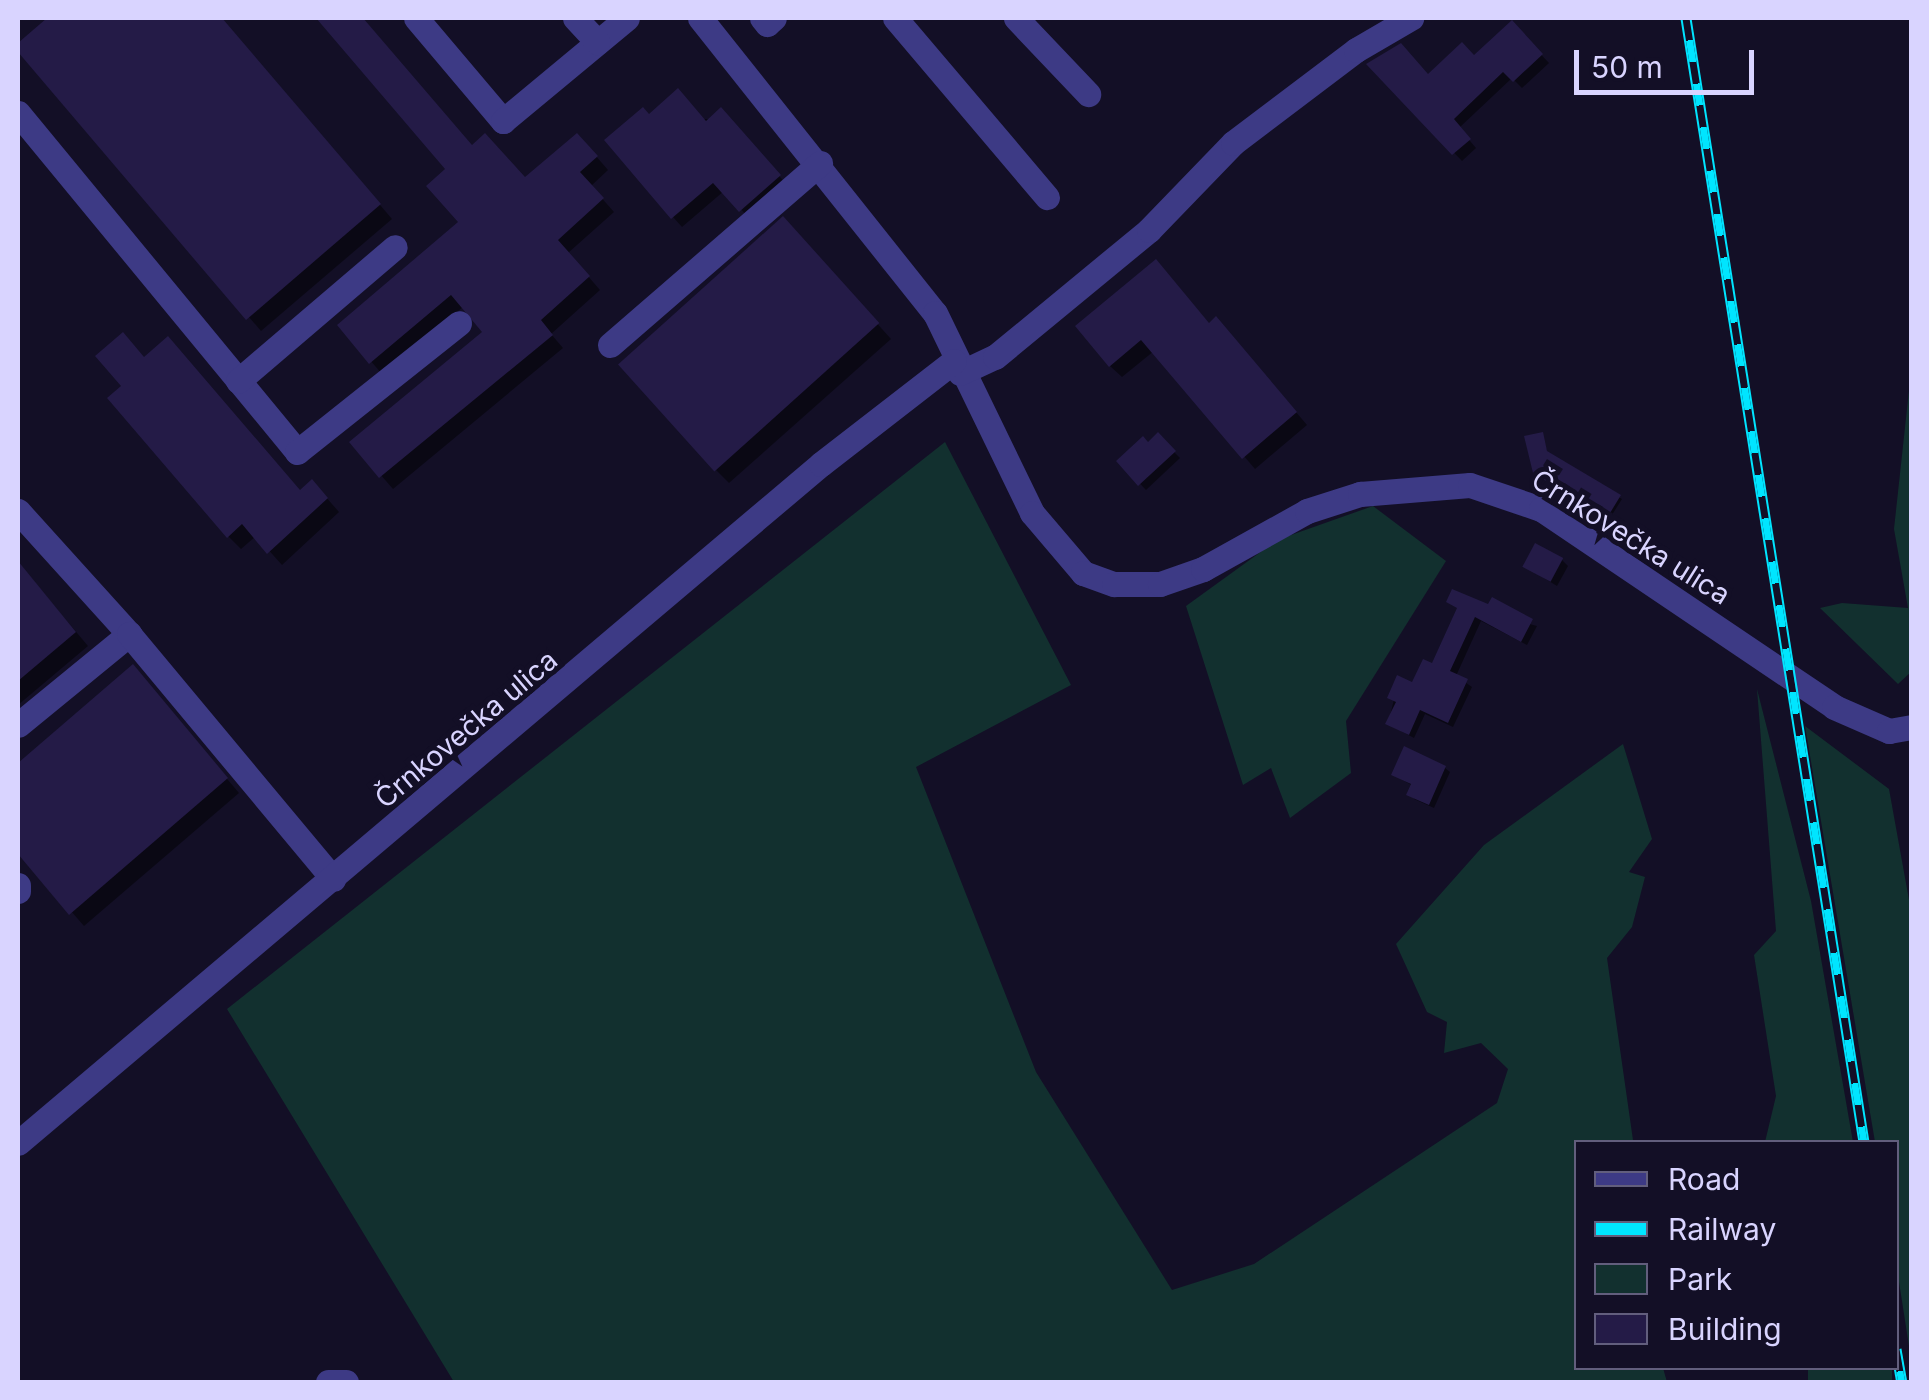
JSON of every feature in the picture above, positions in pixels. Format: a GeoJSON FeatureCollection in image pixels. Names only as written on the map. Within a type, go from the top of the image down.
{"type":"FeatureCollection","features":[{"type":"Feature","properties":{"kind":"street"},"geometry":{"type":"LineString","coordinates":[[416,18],[503,121],[627,18]]}},
{"type":"Feature","properties":{"kind":"street"},"geometry":{"type":"LineString","coordinates":[[575,18],[597,42]]}},
{"type":"Feature","properties":{"kind":"street","name":"Črnkovečka ulica"},"geometry":{"type":"LineString","coordinates":[[700,18],[820,163],[935,313],[957,367],[1032,514],[1083,573],[1114,584],[1160,584],[1203,569],[1307,511],[1360,494],[1470,485],[1541,509],[1834,706],[1888,731],[1912,727]]}},
{"type":"Feature","properties":{"kind":"street"},"geometry":{"type":"LineString","coordinates":[[762,18],[767,24],[774,18]]}},
{"type":"Feature","properties":{"kind":"street"},"geometry":{"type":"LineString","coordinates":[[895,18],[1047,197]]}},
{"type":"Feature","properties":{"kind":"street"},"geometry":{"type":"LineString","coordinates":[[1016,18],[1088,94]]}},
{"type":"Feature","properties":{"kind":"street"},"geometry":{"type":"LineString","coordinates":[[957,367],[995,358],[1149,230],[1234,143],[1356,50],[1411,18]]}},
{"type":"Feature","properties":{"kind":"street"},"geometry":{"type":"LineString","coordinates":[[18,113],[297,452],[458,323]]}},
{"type":"Feature","properties":{"kind":"street"},"geometry":{"type":"LineString","coordinates":[[610,344],[820,163]]}},
{"type":"Feature","properties":{"kind":"street"},"geometry":{"type":"LineString","coordinates":[[238,381],[396,247]]}},
{"type":"Feature","properties":{"kind":"street","name":"Črnkovečka ulica"},"geometry":{"type":"LineString","coordinates":[[18,1143],[822,464],[957,367]]}},
{"type":"Feature","properties":{"kind":"street"},"geometry":{"type":"LineString","coordinates":[[18,511],[129,634],[333,879]]}},
{"type":"Feature","properties":{"kind":"street"},"geometry":{"type":"LineString","coordinates":[[18,725],[129,634]]}},
{"type":"Feature","properties":{"kind":"street"},"geometry":{"type":"LineString","coordinates":[[328,1382],[346,1382]]}},
{"type":"Feature","properties":{"kind":"green space"},"geometry":{"type":"Polygon","coordinates":[[[1911,372],[1912,671],[1898,684],[1820,608],[1842,603],[1908,608],[1894,529],[1911,372]]]}},
{"type":"Feature","properties":{"kind":"green space"},"geometry":{"type":"Polygon","coordinates":[[[945,442],[1071,685],[916,767],[1036,1072],[1172,1290],[1254,1264],[1497,1103],[1508,1069],[1481,1043],[1444,1053],[1447,1022],[1427,1012],[1396,944],[1484,845],[1623,744],[1652,839],[1629,872],[1645,877],[1632,927],[1607,958],[1633,1140],[1574,1140],[1574,1370],[1664,1370],[1667,1382],[454,1382],[227,1009],[945,442]]]}},
{"type":"Feature","properties":{"kind":"green space"},"geometry":{"type":"Polygon","coordinates":[[[1373,506],[1446,561],[1346,721],[1351,773],[1290,818],[1271,768],[1243,785],[1186,606],[1277,540],[1373,506]]]}},
{"type":"Feature","properties":{"kind":"green space"},"geometry":{"type":"Polygon","coordinates":[[[1757,689],[1811,901],[1853,1140],[1765,1140],[1776,1096],[1754,955],[1776,931],[1757,689]]]}},
{"type":"Feature","properties":{"kind":"green space"},"geometry":{"type":"Polygon","coordinates":[[[1805,726],[1889,789],[1911,911],[1911,1359],[1899,1282],[1899,1140],[1875,1140],[1805,726]]]}},
{"type":"Feature","properties":{"kind":"green space"},"geometry":{"type":"Polygon","coordinates":[[[1808,1370],[1892,1370],[1892,1382],[1808,1382],[1808,1370]]]}},
{"type":"Feature","properties":{"kind":"building"},"geometry":{"type":"Polygon","coordinates":[[[47,18],[222,18],[381,204],[246,320],[18,52],[18,43],[47,18]]]}},
{"type":"Feature","properties":{"kind":"building"},"geometry":{"type":"Polygon","coordinates":[[[316,18],[363,18],[472,145],[485,133],[525,177],[577,133],[598,156],[580,172],[604,198],[558,240],[590,276],[541,320],[553,335],[379,478],[349,442],[482,332],[451,295],[369,364],[337,325],[458,222],[426,186],[445,169],[316,18]]]}},
{"type":"Feature","properties":{"kind":"building"},"geometry":{"type":"Polygon","coordinates":[[[1512,20],[1543,54],[1513,82],[1503,72],[1454,119],[1471,139],[1452,155],[1366,64],[1401,43],[1428,74],[1462,42],[1474,55],[1512,20]]]}},
{"type":"Feature","properties":{"kind":"building"},"geometry":{"type":"Polygon","coordinates":[[[678,88],[706,121],[721,107],[781,175],[739,212],[713,183],[671,219],[604,140],[643,107],[649,114],[678,88]]]}},
{"type":"Feature","properties":{"kind":"building"},"geometry":{"type":"Polygon","coordinates":[[[783,216],[879,323],[714,472],[618,365],[783,216]]]}},
{"type":"Feature","properties":{"kind":"building"},"geometry":{"type":"Polygon","coordinates":[[[1156,259],[1209,323],[1216,316],[1297,412],[1242,459],[1141,340],[1109,367],[1075,326],[1156,259]]]}},
{"type":"Feature","properties":{"kind":"building"},"geometry":{"type":"Polygon","coordinates":[[[123,332],[144,357],[168,336],[300,490],[312,479],[328,498],[267,554],[242,524],[227,538],[107,398],[121,386],[95,356],[123,332]]]}},
{"type":"Feature","properties":{"kind":"building"},"geometry":{"type":"Polygon","coordinates":[[[1158,432],[1176,451],[1138,486],[1116,461],[1143,436],[1148,442],[1158,432]]]}},
{"type":"Feature","properties":{"kind":"building"},"geometry":{"type":"Polygon","coordinates":[[[1543,432],[1547,451],[1621,495],[1607,518],[1533,473],[1524,436],[1543,432]]]}},
{"type":"Feature","properties":{"kind":"building"},"geometry":{"type":"Polygon","coordinates":[[[1535,543],[1563,558],[1551,582],[1522,567],[1535,543]]]}},
{"type":"Feature","properties":{"kind":"building"},"geometry":{"type":"Polygon","coordinates":[[[18,561],[76,632],[18,681],[18,561]]]}},
{"type":"Feature","properties":{"kind":"building"},"geometry":{"type":"Polygon","coordinates":[[[1452,589],[1488,604],[1492,597],[1533,619],[1521,642],[1475,617],[1450,671],[1468,679],[1448,723],[1420,710],[1409,735],[1385,724],[1396,702],[1387,698],[1397,675],[1412,682],[1423,659],[1432,663],[1457,608],[1446,602],[1452,589]]]}},
{"type":"Feature","properties":{"kind":"building"},"geometry":{"type":"Polygon","coordinates":[[[133,664],[228,778],[69,915],[18,854],[18,763],[133,664]]]}},
{"type":"Feature","properties":{"kind":"building"},"geometry":{"type":"Polygon","coordinates":[[[1404,746],[1446,766],[1429,805],[1406,795],[1411,784],[1391,775],[1404,746]]]}},
{"type":"Feature","properties":{"kind":"railway"},"geometry":{"type":"LineString","coordinates":[[1686,18],[1864,1140]]}},
{"type":"Feature","properties":{"kind":"railway"},"geometry":{"type":"LineString","coordinates":[[1899,1366],[1902,1382]]}}]}
